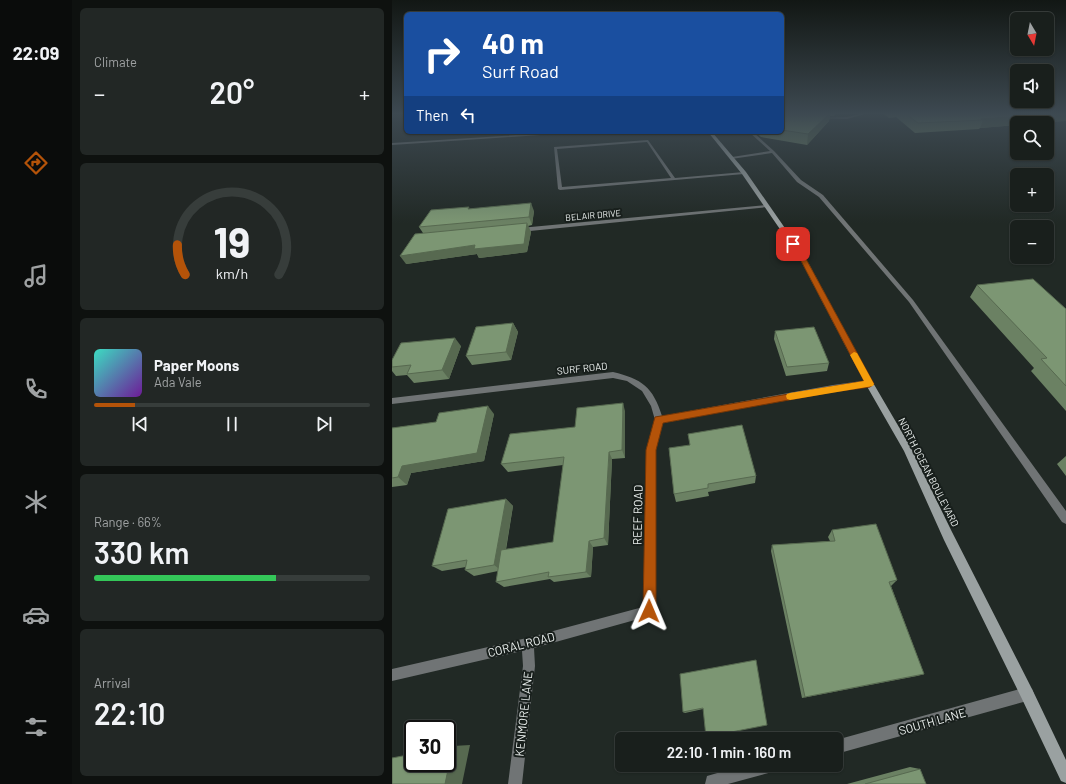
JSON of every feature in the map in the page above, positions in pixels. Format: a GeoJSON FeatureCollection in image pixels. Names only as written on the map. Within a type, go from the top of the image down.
{"type":"FeatureCollection","features":[{"type":"Feature","properties":{"kind":"main road","name":"NORTH OCEAN BOULEVARD"},"geometry":{"type":"LineString","coordinates":[[726,151],[744,173],[802,257],[907,450],[1066,776]]}},
{"type":"Feature","properties":{"kind":"street"},"geometry":{"type":"LineString","coordinates":[[555,151],[560,189],[744,173]]}},
{"type":"Feature","properties":{"kind":"street"},"geometry":{"type":"LineString","coordinates":[[655,151],[674,179]]}},
{"type":"Feature","properties":{"kind":"street"},"geometry":{"type":"LineString","coordinates":[[732,158],[773,152],[799,181],[821,196],[911,301],[1066,520]]}},
{"type":"Feature","properties":{"kind":"street","name":"BELAIR DRIVE"},"geometry":{"type":"LineString","coordinates":[[515,230],[766,206]]}},
{"type":"Feature","properties":{"kind":"street","name":"SURF ROAD"},"geometry":{"type":"LineString","coordinates":[[392,400],[613,375],[629,379],[645,389],[655,406],[659,420]]}},
{"type":"Feature","properties":{"kind":"street"},"geometry":{"type":"LineString","coordinates":[[659,420],[833,388],[870,384]]}},
{"type":"Feature","properties":{"kind":"street","name":"REEF ROAD"},"geometry":{"type":"LineString","coordinates":[[649,611],[651,450],[659,420]]}},
{"type":"Feature","properties":{"kind":"street","name":"CORAL ROAD"},"geometry":{"type":"LineString","coordinates":[[392,675],[527,644],[649,611]]}},
{"type":"Feature","properties":{"kind":"street","name":"KENMORE LANE"},"geometry":{"type":"LineString","coordinates":[[515,784],[529,666],[527,644]]}},
{"type":"Feature","properties":{"kind":"street","name":"SOUTH LANE"},"geometry":{"type":"LineString","coordinates":[[843,745],[1027,694]]}},
{"type":"Feature","properties":{"kind":"street"},"geometry":{"type":"LineString","coordinates":[[712,783],[749,772]]}},
{"type":"Feature","properties":{"kind":"building"},"geometry":{"type":"Polygon","coordinates":[[[531,203],[529,217],[419,227],[431,210],[469,207],[468,209],[531,203]]]}},
{"type":"Feature","properties":{"kind":"building"},"geometry":{"type":"Polygon","coordinates":[[[527,223],[524,244],[474,249],[475,245],[400,256],[415,234],[527,223]]]}},
{"type":"Feature","properties":{"kind":"building"},"geometry":{"type":"Polygon","coordinates":[[[1033,279],[1066,309],[1066,386],[1041,359],[1047,358],[977,285],[1033,279]]]}},
{"type":"Feature","properties":{"kind":"building"},"geometry":{"type":"Polygon","coordinates":[[[513,323],[506,352],[466,356],[476,327],[513,323]]]}},
{"type":"Feature","properties":{"kind":"building"},"geometry":{"type":"Polygon","coordinates":[[[814,327],[829,363],[787,367],[775,331],[814,327]]]}},
{"type":"Feature","properties":{"kind":"building"},"geometry":{"type":"Polygon","coordinates":[[[455,338],[442,370],[407,374],[411,365],[392,367],[392,360],[401,343],[455,338]]]}},
{"type":"Feature","properties":{"kind":"building"},"geometry":{"type":"Polygon","coordinates":[[[623,403],[622,450],[609,452],[604,538],[589,541],[586,572],[548,577],[549,572],[496,582],[501,550],[553,542],[564,457],[501,464],[510,434],[575,427],[577,408],[623,403]]]}},
{"type":"Feature","properties":{"kind":"building"},"geometry":{"type":"Polygon","coordinates":[[[488,406],[477,453],[402,466],[398,477],[392,478],[392,428],[436,422],[439,413],[488,406]]]}},
{"type":"Feature","properties":{"kind":"building"},"geometry":{"type":"Polygon","coordinates":[[[742,425],[756,476],[708,484],[708,488],[674,494],[669,448],[690,445],[688,434],[742,425]]]}},
{"type":"Feature","properties":{"kind":"building"},"geometry":{"type":"Polygon","coordinates":[[[506,499],[494,565],[465,570],[467,560],[432,566],[448,509],[506,499]]]}},
{"type":"Feature","properties":{"kind":"building"},"geometry":{"type":"Polygon","coordinates":[[[876,524],[897,580],[889,582],[924,674],[805,697],[772,545],[835,541],[832,530],[876,524]]]}},
{"type":"Feature","properties":{"kind":"building"},"geometry":{"type":"Polygon","coordinates":[[[756,660],[767,725],[731,732],[705,732],[703,708],[683,712],[680,674],[756,660]]]}},
{"type":"Feature","properties":{"kind":"building"},"geometry":{"type":"Polygon","coordinates":[[[404,756],[404,772],[448,772],[445,784],[392,784],[392,758],[404,756]]]}},
{"type":"Feature","properties":{"kind":"building"},"geometry":{"type":"Polygon","coordinates":[[[920,769],[926,784],[865,784],[920,769]]]}},
{"type":"Feature","properties":{"kind":"slow traffic"},"geometry":{"type":"LineString","coordinates":[[790,396],[833,388],[870,384],[854,355]]}},
{"type":"Feature","properties":{"kind":"route"},"geometry":{"type":"LineString","coordinates":[[649,611],[651,450],[659,420],[833,388],[870,384],[802,257],[793,244]]}}]}
